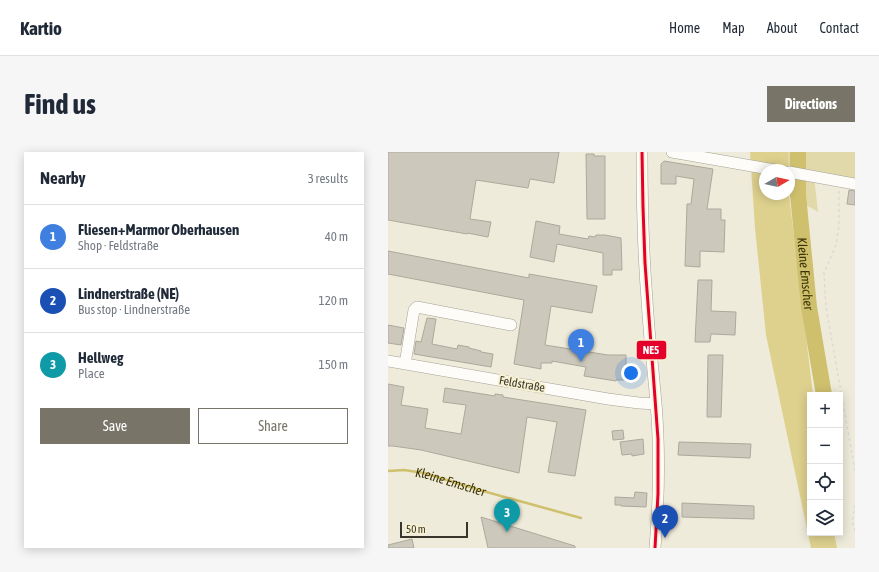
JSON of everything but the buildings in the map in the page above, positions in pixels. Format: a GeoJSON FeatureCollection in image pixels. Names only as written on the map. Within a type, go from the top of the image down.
{"type":"FeatureCollection","features":[{"type":"Feature","properties":{"kind":"street"},"geometry":{"type":"LineString","coordinates":[[642,152],[644,267],[656,404],[658,520],[655,548]]}},
{"type":"Feature","properties":{"kind":"street"},"geometry":{"type":"LineString","coordinates":[[672,152],[759,167]]}},
{"type":"Feature","properties":{"kind":"street"},"geometry":{"type":"LineString","coordinates":[[795,173],[855,184]]}},
{"type":"Feature","properties":{"kind":"street"},"geometry":{"type":"LineString","coordinates":[[405,364],[414,310],[417,307],[511,325]]}},
{"type":"Feature","properties":{"kind":"street","name":"Feldstraße"},"geometry":{"type":"LineString","coordinates":[[388,361],[639,404],[656,404]]}},
{"type":"Feature","properties":{"kind":"path"},"geometry":{"type":"LineString","coordinates":[[838,181],[840,201],[839,226],[836,245],[824,273],[826,307],[855,471]]}},
{"type":"Feature","properties":{"kind":"path"},"geometry":{"type":"LineString","coordinates":[[855,504],[852,522],[855,531]]}},
{"type":"Feature","properties":{"kind":"shaded area"},"geometry":{"type":"Polygon","coordinates":[[[750,152],[788,152],[789,164],[759,164],[759,200],[790,200],[813,392],[807,392],[807,529],[766,335],[755,228],[750,152]]]}},
{"type":"Feature","properties":{"kind":"shaded area"},"geometry":{"type":"Polygon","coordinates":[[[788,152],[855,152],[855,183],[814,176],[818,212],[795,199],[795,164],[788,164],[788,152]]]}},
{"type":"Feature","properties":{"kind":"shaded area"},"geometry":{"type":"Polygon","coordinates":[[[808,536],[835,536],[837,548],[811,548],[808,536]]]}},
{"type":"Feature","properties":{"kind":"waterway","name":"Kleine Emscher"},"geometry":{"type":"LineString","coordinates":[[798,152],[798,195],[809,307],[823,392]]}},
{"type":"Feature","properties":{"kind":"waterway","name":"Kleine Emscher"},"geometry":{"type":"LineString","coordinates":[[388,471],[404,470],[424,473],[581,518]]}},
{"type":"Feature","properties":{"kind":"transit line","name":"NE5"},"geometry":{"type":"LineString","coordinates":[[642,152],[645,263],[658,439],[658,494],[655,548]]}},
{"type":"Feature","properties":{"kind":"place","name":"Fliesen+Marmor Oberhausen"},"geometry":{"type":"Point","coordinates":[581,362]}},
{"type":"Feature","properties":{"kind":"place","name":"Hellweg"},"geometry":{"type":"Point","coordinates":[507,532]}},
{"type":"Feature","properties":{"kind":"place","name":"Lindnerstraße (NE)"},"geometry":{"type":"Point","coordinates":[665,538]}}]}
